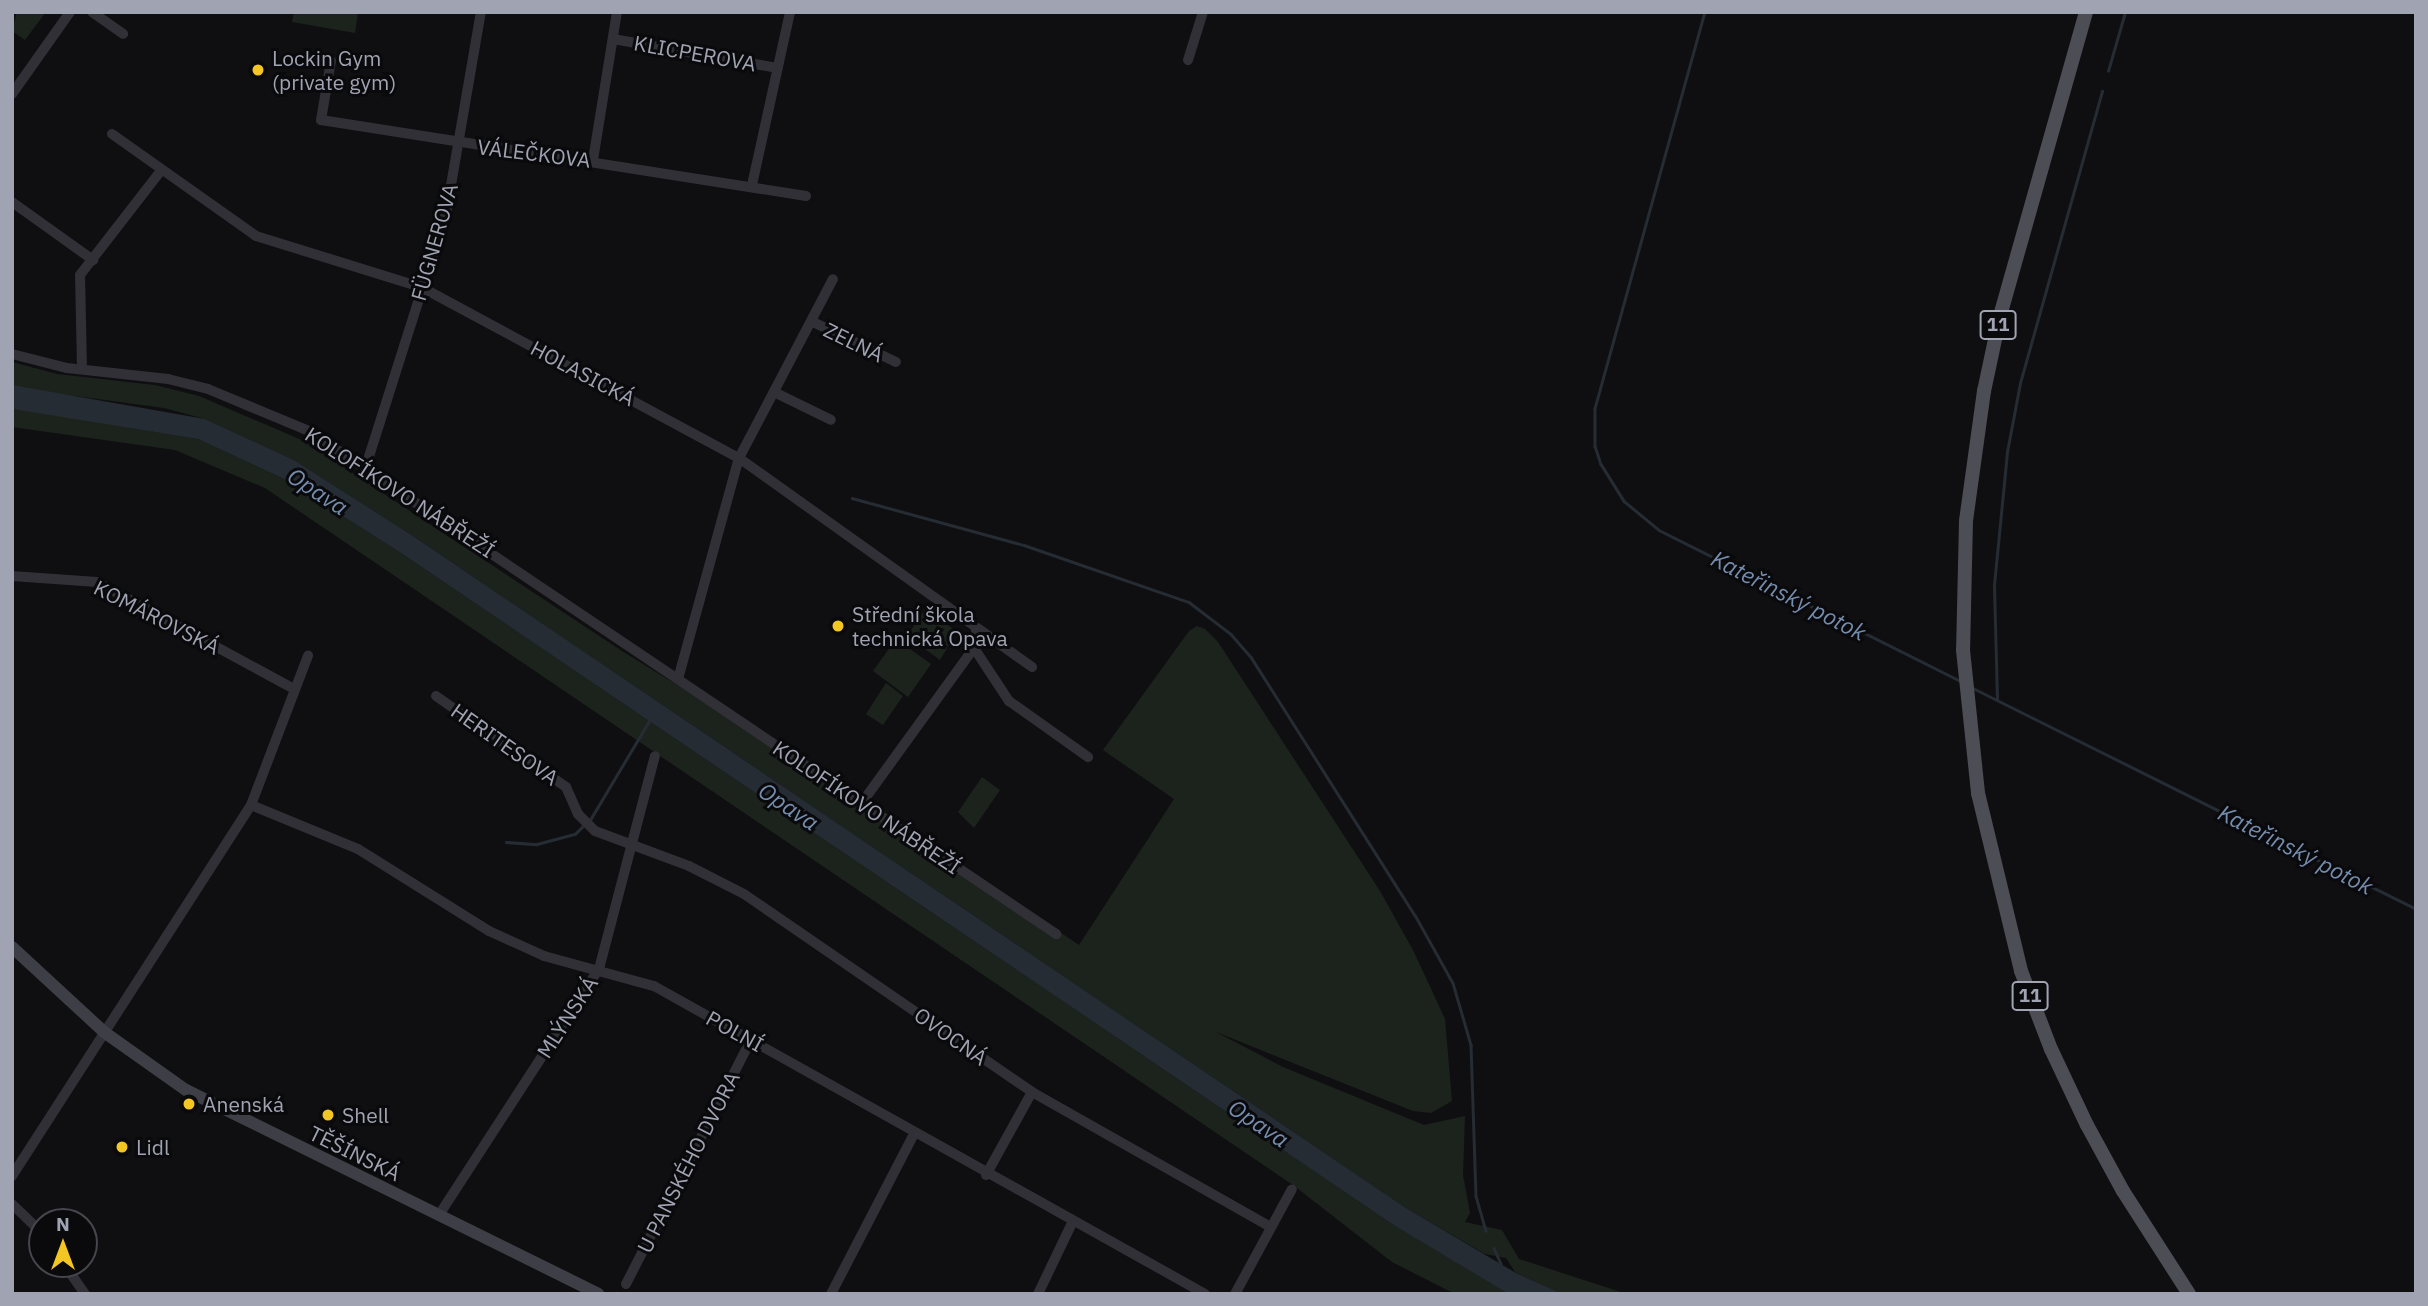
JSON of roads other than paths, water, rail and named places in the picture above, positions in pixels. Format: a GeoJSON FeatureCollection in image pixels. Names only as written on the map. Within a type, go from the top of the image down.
{"type":"FeatureCollection","features":[{"type":"Feature","properties":{"kind":"main road","name":"11"},"geometry":{"type":"LineString","coordinates":[[2086,12],[2061,94],[1984,391],[1964,561],[1963,650],[1970,733],[1989,853],[2021,971],[2050,1049],[2087,1125],[2152,1237],[2189,1294]]}},
{"type":"Feature","properties":{"kind":"street"},"geometry":{"type":"LineString","coordinates":[[12,94],[70,12]]}},
{"type":"Feature","properties":{"kind":"street"},"geometry":{"type":"LineString","coordinates":[[92,12],[123,34]]}},
{"type":"Feature","properties":{"kind":"street","name":"FÜGNEROVA"},"geometry":{"type":"LineString","coordinates":[[366,466],[446,214],[481,12]]}},
{"type":"Feature","properties":{"kind":"street"},"geometry":{"type":"LineString","coordinates":[[593,160],[617,12]]}},
{"type":"Feature","properties":{"kind":"street"},"geometry":{"type":"LineString","coordinates":[[752,185],[790,12]]}},
{"type":"Feature","properties":{"kind":"street"},"geometry":{"type":"LineString","coordinates":[[1188,60],[1203,12]]}},
{"type":"Feature","properties":{"kind":"street","name":"KLICPEROVA"},"geometry":{"type":"LineString","coordinates":[[613,39],[777,68]]}},
{"type":"Feature","properties":{"kind":"street","name":"VÁLEČKOVA"},"geometry":{"type":"LineString","coordinates":[[331,61],[321,120],[458,143],[593,160],[806,196]]}},
{"type":"Feature","properties":{"kind":"street","name":"HOLASICKÁ"},"geometry":{"type":"LineString","coordinates":[[113,134],[160,172],[256,236],[421,287],[739,458],[976,631],[1032,667]]}},
{"type":"Feature","properties":{"kind":"street"},"geometry":{"type":"LineString","coordinates":[[82,369],[78,280],[160,172]]}},
{"type":"Feature","properties":{"kind":"street"},"geometry":{"type":"LineString","coordinates":[[12,202],[93,260]]}},
{"type":"Feature","properties":{"kind":"street","name":"ZELNÁ"},"geometry":{"type":"LineString","coordinates":[[739,458],[776,393],[833,279]]}},
{"type":"Feature","properties":{"kind":"street","name":"ZELNÁ"},"geometry":{"type":"LineString","coordinates":[[813,321],[896,362]]}},
{"type":"Feature","properties":{"kind":"street","name":"KOLOFÍKOVO NÁBŘEŽÍ"},"geometry":{"type":"LineString","coordinates":[[12,354],[82,369],[168,379],[208,389],[271,412],[366,466],[1056,934]]}},
{"type":"Feature","properties":{"kind":"street"},"geometry":{"type":"LineString","coordinates":[[776,393],[831,420]]}},
{"type":"Feature","properties":{"kind":"street"},"geometry":{"type":"LineString","coordinates":[[678,679],[739,458]]}},
{"type":"Feature","properties":{"kind":"street","name":"KOMÁROVSKÁ"},"geometry":{"type":"LineString","coordinates":[[12,576],[97,582],[294,689]]}},
{"type":"Feature","properties":{"kind":"street"},"geometry":{"type":"LineString","coordinates":[[861,804],[974,648],[976,631]]}},
{"type":"Feature","properties":{"kind":"street"},"geometry":{"type":"LineString","coordinates":[[974,648],[1009,701],[1088,757]]}},
{"type":"Feature","properties":{"kind":"street"},"geometry":{"type":"LineString","coordinates":[[12,1176],[251,805],[308,656]]}},
{"type":"Feature","properties":{"kind":"street","name":"HERITESOVA"},"geometry":{"type":"LineString","coordinates":[[436,696],[566,787],[578,814],[595,831],[632,848]]}},
{"type":"Feature","properties":{"kind":"street","name":"MLÝNSKÁ"},"geometry":{"type":"LineString","coordinates":[[439,1216],[598,969],[655,756]]}},
{"type":"Feature","properties":{"kind":"street","name":"POLNÍ"},"geometry":{"type":"LineString","coordinates":[[251,805],[358,849],[489,931],[544,956],[654,986],[986,1175],[1205,1294]]}},
{"type":"Feature","properties":{"kind":"street","name":"OVOCNÁ"},"geometry":{"type":"LineString","coordinates":[[632,848],[689,866],[744,894],[1032,1092],[1271,1227]]}},
{"type":"Feature","properties":{"kind":"street","name":"TĚŠÍNSKÁ"},"geometry":{"type":"LineString","coordinates":[[12,947],[104,1032],[186,1090],[598,1294]]}},
{"type":"Feature","properties":{"kind":"street","name":"U PANSKÉHO DVORA"},"geometry":{"type":"LineString","coordinates":[[626,1284],[751,1040]]}},
{"type":"Feature","properties":{"kind":"street"},"geometry":{"type":"LineString","coordinates":[[986,1175],[1032,1092]]}},
{"type":"Feature","properties":{"kind":"street"},"geometry":{"type":"LineString","coordinates":[[831,1294],[914,1134]]}},
{"type":"Feature","properties":{"kind":"street"},"geometry":{"type":"LineString","coordinates":[[1235,1294],[1292,1189]]}},
{"type":"Feature","properties":{"kind":"street"},"geometry":{"type":"LineString","coordinates":[[12,1204],[28,1219]]}},
{"type":"Feature","properties":{"kind":"street"},"geometry":{"type":"LineString","coordinates":[[1038,1294],[1072,1223]]}},
{"type":"Feature","properties":{"kind":"street"},"geometry":{"type":"LineString","coordinates":[[74,1278],[85,1294]]}},
{"type":"Feature","properties":{"kind":"water","name":"Opava"},"geometry":{"type":"Polygon","coordinates":[[[12,385],[205,419],[294,460],[413,536],[1406,1208],[1516,1273],[1562,1294],[1509,1294],[1395,1226],[401,553],[284,479],[198,439],[12,408],[12,385]]]}},
{"type":"Feature","properties":{"kind":"waterway","name":"Kateřinský potok"},"geometry":{"type":"LineString","coordinates":[[1705,12],[1595,408],[1595,446],[1601,464],[1624,501],[1659,530],[1962,682]]}},
{"type":"Feature","properties":{"kind":"waterway"},"geometry":{"type":"LineString","coordinates":[[2108,71],[2125,12]]}},
{"type":"Feature","properties":{"kind":"waterway"},"geometry":{"type":"LineString","coordinates":[[1997,700],[1994,585],[2007,452],[2020,383],[2102,91]]}},
{"type":"Feature","properties":{"kind":"waterway"},"geometry":{"type":"LineString","coordinates":[[852,498],[1024,545],[1189,602],[1231,634],[1251,657],[1415,915],[1453,983],[1471,1045],[1476,1196],[1486,1231]]}},
{"type":"Feature","properties":{"kind":"waterway","name":"Kateřinský potok"},"geometry":{"type":"LineString","coordinates":[[1971,687],[2416,909]]}},
{"type":"Feature","properties":{"kind":"waterway"},"geometry":{"type":"LineString","coordinates":[[590,820],[649,721]]}},
{"type":"Feature","properties":{"kind":"waterway"},"geometry":{"type":"LineString","coordinates":[[506,842],[537,844],[575,834],[585,824]]}},
{"type":"Feature","properties":{"kind":"waterway"},"geometry":{"type":"LineString","coordinates":[[1494,1248],[1501,1264]]}},
{"type":"Feature","properties":{"kind":"place","name":"Lockin Gym (private gym)"},"geometry":{"type":"Point","coordinates":[258,70]}},
{"type":"Feature","properties":{"kind":"place","name":"Střední škola technická Opava"},"geometry":{"type":"Point","coordinates":[838,626]}},
{"type":"Feature","properties":{"kind":"place","name":"Anenská"},"geometry":{"type":"Point","coordinates":[189,1104]}},
{"type":"Feature","properties":{"kind":"place","name":"Shell"},"geometry":{"type":"Point","coordinates":[328,1115]}},
{"type":"Feature","properties":{"kind":"place","name":"Lidl"},"geometry":{"type":"Point","coordinates":[122,1147]}}]}
